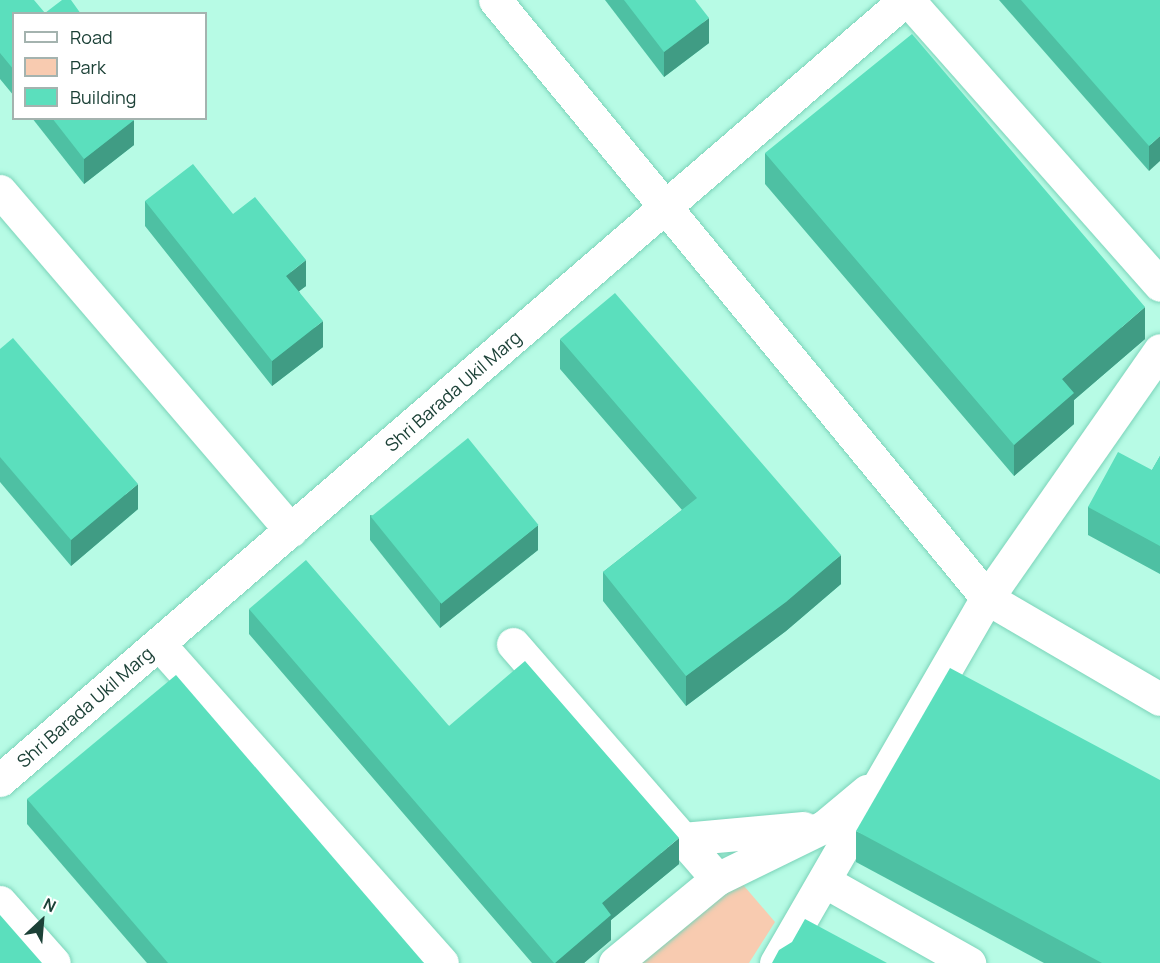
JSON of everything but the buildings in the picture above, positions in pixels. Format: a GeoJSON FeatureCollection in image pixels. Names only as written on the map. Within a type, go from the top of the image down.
{"type":"FeatureCollection","features":[{"type":"Feature","properties":{"kind":"street"},"geometry":{"type":"LineString","coordinates":[[495,0],[664,209],[987,598],[1160,699]]}},
{"type":"Feature","properties":{"kind":"street"},"geometry":{"type":"LineString","coordinates":[[907,0],[1160,285]]}},
{"type":"Feature","properties":{"kind":"street","name":"Shri Barada Ukil Marg"},"geometry":{"type":"LineString","coordinates":[[0,780],[907,0]]}},
{"type":"Feature","properties":{"kind":"street"},"geometry":{"type":"LineString","coordinates":[[0,191],[291,530]]}},
{"type":"Feature","properties":{"kind":"street"},"geometry":{"type":"LineString","coordinates":[[776,963],[987,598],[1160,350]]}},
{"type":"Feature","properties":{"kind":"street"},"geometry":{"type":"LineString","coordinates":[[159,644],[441,963]]}},
{"type":"Feature","properties":{"kind":"street"},"geometry":{"type":"LineString","coordinates":[[513,644],[717,879]]}},
{"type":"Feature","properties":{"kind":"street"},"geometry":{"type":"LineString","coordinates":[[615,963],[717,879],[825,826],[884,776]]}},
{"type":"Feature","properties":{"kind":"street"},"geometry":{"type":"LineString","coordinates":[[683,839],[825,826]]}},
{"type":"Feature","properties":{"kind":"street"},"geometry":{"type":"LineString","coordinates":[[824,881],[969,963]]}},
{"type":"Feature","properties":{"kind":"street"},"geometry":{"type":"LineString","coordinates":[[0,902],[54,963]]}},
{"type":"Feature","properties":{"kind":"green space"},"geometry":{"type":"Polygon","coordinates":[[[739,880],[775,922],[749,963],[632,963],[739,880]]]}}]}
